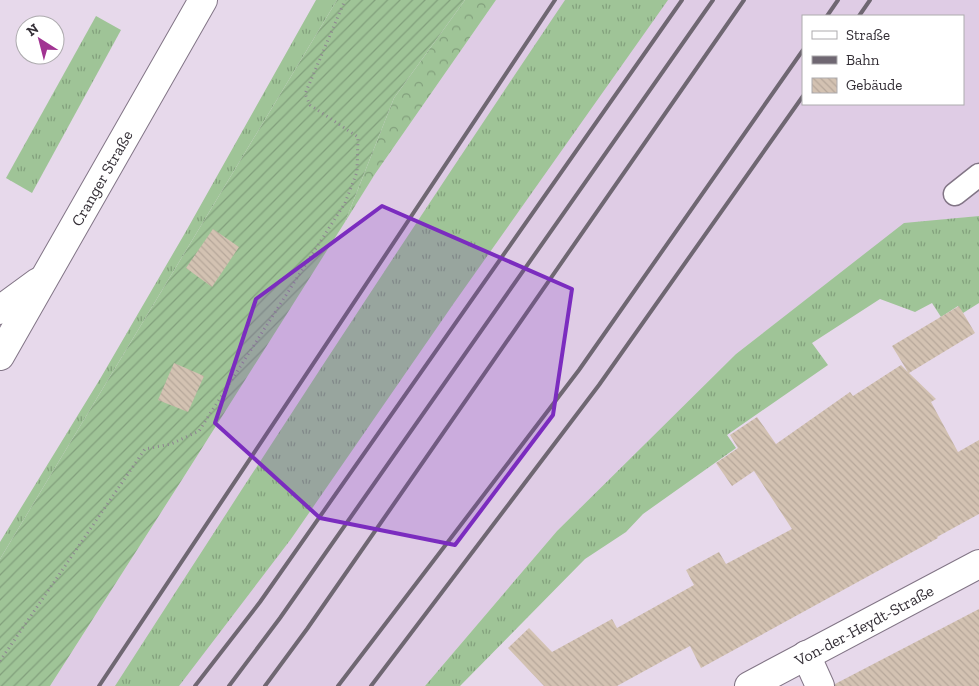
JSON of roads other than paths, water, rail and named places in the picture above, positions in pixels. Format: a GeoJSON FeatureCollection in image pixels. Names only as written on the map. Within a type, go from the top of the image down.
{"type":"FeatureCollection","features":[{"type":"Feature","properties":{"kind":"street","name":"Cranger Straße"},"geometry":{"type":"LineString","coordinates":[[0,356],[202,0]]}},
{"type":"Feature","properties":{"kind":"street"},"geometry":{"type":"LineString","coordinates":[[0,310],[46,277]]}},
{"type":"Feature","properties":{"kind":"street","name":"Von-der-Heydt-Straße"},"geometry":{"type":"LineString","coordinates":[[749,686],[979,564]]}},
{"type":"Feature","properties":{"kind":"street"},"geometry":{"type":"LineString","coordinates":[[806,655],[820,686]]}},
{"type":"Feature","properties":{"kind":"lane"},"geometry":{"type":"LineString","coordinates":[[955,194],[979,175]]}},
{"type":"Feature","properties":{"kind":"railway"},"geometry":{"type":"LineString","coordinates":[[99,686],[555,0]]}},
{"type":"Feature","properties":{"kind":"railway"},"geometry":{"type":"LineString","coordinates":[[195,686],[260,602],[682,0]]}},
{"type":"Feature","properties":{"kind":"railway"},"geometry":{"type":"LineString","coordinates":[[229,686],[280,618],[713,0]]}},
{"type":"Feature","properties":{"kind":"railway"},"geometry":{"type":"LineString","coordinates":[[265,686],[307,629],[744,0]]}},
{"type":"Feature","properties":{"kind":"railway"},"geometry":{"type":"LineString","coordinates":[[828,15],[838,0]]}},
{"type":"Feature","properties":{"kind":"railway"},"geometry":{"type":"LineString","coordinates":[[860,15],[870,0]]}},
{"type":"Feature","properties":{"kind":"railway"},"geometry":{"type":"LineString","coordinates":[[338,686],[579,370],[802,51]]}},
{"type":"Feature","properties":{"kind":"railway"},"geometry":{"type":"LineString","coordinates":[[371,686],[599,385],[802,97]]}}]}
